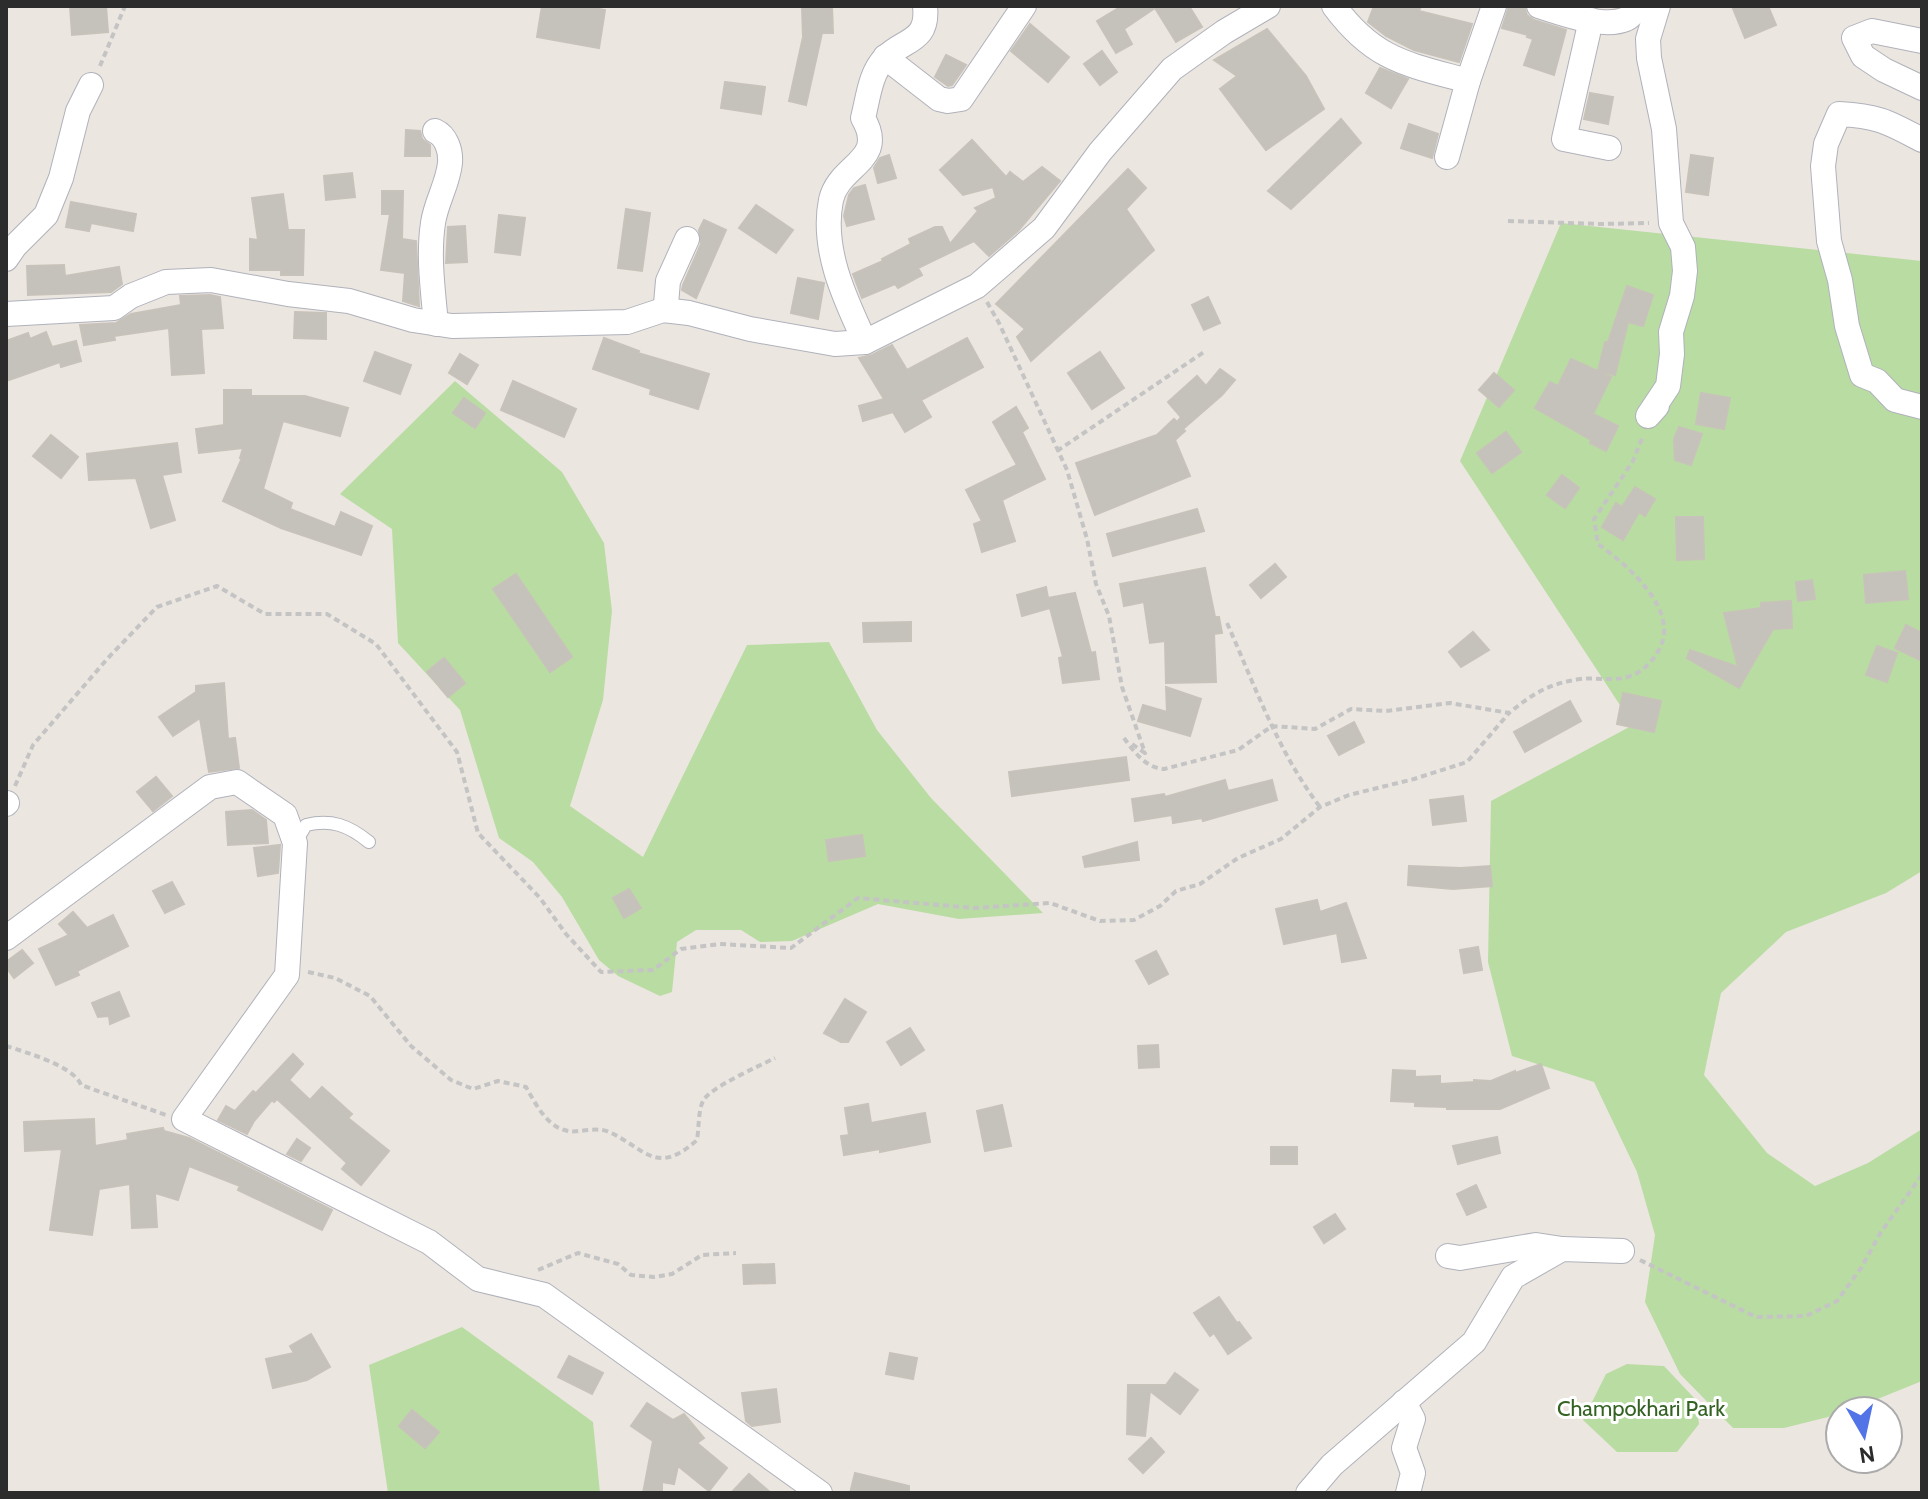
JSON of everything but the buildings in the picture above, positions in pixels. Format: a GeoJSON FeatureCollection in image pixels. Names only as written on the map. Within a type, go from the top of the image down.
{"type":"FeatureCollection","features":[{"type":"Feature","properties":{"kind":"street"},"geometry":{"type":"LineString","coordinates":[[865,342],[835,268],[829,229],[832,199],[841,178],[860,163],[871,147],[871,132],[863,118],[872,79],[885,57],[921,33],[925,6]]}},
{"type":"Feature","properties":{"kind":"street"},"geometry":{"type":"LineString","coordinates":[[885,57],[939,99],[961,99],[1024,6]]}},
{"type":"Feature","properties":{"kind":"street"},"geometry":{"type":"LineString","coordinates":[[6,314],[114,308],[131,296],[166,282],[211,280],[349,301],[452,326],[627,322],[663,310],[835,344],[865,342],[977,286],[1044,228],[1100,152],[1172,69],[1224,32],[1268,6]]}},
{"type":"Feature","properties":{"kind":"street"},"geometry":{"type":"LineString","coordinates":[[1334,6],[1351,29],[1377,51],[1413,66],[1468,81]]}},
{"type":"Feature","properties":{"kind":"street"},"geometry":{"type":"LineString","coordinates":[[1447,157],[1468,81],[1494,6]]}},
{"type":"Feature","properties":{"kind":"street"},"geometry":{"type":"LineString","coordinates":[[1539,6],[1573,17],[1603,22],[1627,19],[1640,6]]}},
{"type":"Feature","properties":{"kind":"street"},"geometry":{"type":"LineString","coordinates":[[1657,406],[1648,416],[1668,386],[1671,332],[1682,296],[1685,271],[1683,247],[1671,223],[1664,129],[1649,58],[1648,39],[1658,6]]}},
{"type":"Feature","properties":{"kind":"street"},"geometry":{"type":"LineString","coordinates":[[1591,20],[1564,139],[1609,148]]}},
{"type":"Feature","properties":{"kind":"street"},"geometry":{"type":"LineString","coordinates":[[1922,41],[1872,31],[1854,38],[1863,56],[1922,88]]}},
{"type":"Feature","properties":{"kind":"street"},"geometry":{"type":"LineString","coordinates":[[6,259],[46,215],[61,178],[78,111],[91,85]]}},
{"type":"Feature","properties":{"kind":"street"},"geometry":{"type":"LineString","coordinates":[[1922,140],[1898,126],[1868,116],[1839,114],[1826,144],[1823,166],[1829,241],[1840,280],[1847,326],[1862,375],[1877,381],[1895,400],[1922,407]]}},
{"type":"Feature","properties":{"kind":"street"},"geometry":{"type":"LineString","coordinates":[[435,131],[448,145],[450,161],[432,225],[436,324]]}},
{"type":"Feature","properties":{"kind":"street"},"geometry":{"type":"LineString","coordinates":[[663,310],[668,281],[687,239]]}},
{"type":"Feature","properties":{"kind":"street"},"geometry":{"type":"LineString","coordinates":[[6,938],[210,787],[237,782],[285,815],[295,843],[287,975],[184,1119],[429,1242],[478,1279],[544,1295],[820,1493]]}},
{"type":"Feature","properties":{"kind":"street"},"geometry":{"type":"LineString","coordinates":[[1448,1256],[1460,1258],[1536,1245],[1622,1251]]}},
{"type":"Feature","properties":{"kind":"street"},"geometry":{"type":"LineString","coordinates":[[1308,1493],[1332,1465],[1474,1342],[1513,1277],[1562,1249]]}},
{"type":"Feature","properties":{"kind":"street"},"geometry":{"type":"LineString","coordinates":[[1404,1402],[1413,1419],[1404,1448],[1413,1473],[1408,1493]]}},
{"type":"Feature","properties":{"kind":"lane"},"geometry":{"type":"LineString","coordinates":[[295,843],[306,825],[325,821],[355,830],[369,842]]}},
{"type":"Feature","properties":{"kind":"path"},"geometry":{"type":"LineString","coordinates":[[91,85],[110,48],[125,6]]}},
{"type":"Feature","properties":{"kind":"path"},"geometry":{"type":"LineString","coordinates":[[1508,221],[1671,223]]}},
{"type":"Feature","properties":{"kind":"path"},"geometry":{"type":"LineString","coordinates":[[977,286],[999,323],[1067,470],[1096,584],[1109,616],[1122,687],[1145,753],[1124,738],[1145,762],[1155,769],[1164,769],[1238,750],[1272,726],[1315,729],[1351,709],[1386,711],[1450,703],[1509,713]]}},
{"type":"Feature","properties":{"kind":"path"},"geometry":{"type":"LineString","coordinates":[[1057,451],[1204,352]]}},
{"type":"Feature","properties":{"kind":"path"},"geometry":{"type":"LineString","coordinates":[[6,803],[33,745],[157,607],[217,586],[265,614],[327,614],[376,644],[457,752],[478,833],[540,898],[566,934],[601,972],[653,970],[681,949],[720,944],[791,948],[858,898],[974,908],[1050,903],[1100,921],[1134,920],[1160,906],[1176,891],[1200,884],[1238,858],[1281,839],[1320,807],[1349,795],[1467,762],[1509,713],[1537,690],[1582,679],[1608,680],[1631,676],[1650,664],[1663,645],[1660,610],[1641,580],[1598,544],[1594,519],[1633,461],[1657,406]]}},
{"type":"Feature","properties":{"kind":"path"},"geometry":{"type":"LineString","coordinates":[[1227,623],[1272,726],[1302,783],[1320,807]]}},
{"type":"Feature","properties":{"kind":"path"},"geometry":{"type":"LineString","coordinates":[[287,975],[309,972],[335,978],[370,996],[411,1046],[451,1080],[473,1089],[498,1081],[526,1087],[549,1123],[563,1132],[607,1131],[640,1152],[659,1158],[685,1151],[697,1140],[702,1101],[715,1087],[775,1058]]}},
{"type":"Feature","properties":{"kind":"path"},"geometry":{"type":"LineString","coordinates":[[6,1046],[51,1062],[79,1079],[81,1085],[151,1111],[184,1119]]}},
{"type":"Feature","properties":{"kind":"path"},"geometry":{"type":"LineString","coordinates":[[1622,1251],[1756,1317],[1806,1316],[1837,1301],[1922,1175]]}},
{"type":"Feature","properties":{"kind":"path"},"geometry":{"type":"LineString","coordinates":[[526,1269],[538,1270],[578,1253],[618,1264],[631,1275],[654,1277],[672,1274],[702,1255],[736,1253]]}},
{"type":"Feature","properties":{"kind":"green space"},"geometry":{"type":"Polygon","coordinates":[[[1561,223],[1922,261],[1922,871],[1886,893],[1786,932],[1721,993],[1704,1075],[1767,1153],[1815,1186],[1868,1163],[1922,1129],[1922,1381],[1887,1395],[1824,1395],[1824,1418],[1784,1428],[1733,1428],[1680,1374],[1645,1302],[1655,1235],[1637,1172],[1594,1082],[1512,1056],[1488,962],[1491,801],[1633,725],[1460,461],[1561,223]]]}},
{"type":"Feature","properties":{"kind":"green space"},"geometry":{"type":"Polygon","coordinates":[[[455,381],[562,472],[604,543],[612,611],[603,700],[570,806],[643,857],[747,645],[829,642],[877,730],[931,798],[1043,913],[959,919],[878,904],[792,941],[760,942],[741,930],[696,930],[677,942],[672,992],[660,996],[618,976],[599,960],[562,897],[533,862],[499,838],[460,710],[398,643],[392,529],[340,494],[455,381]]]}},
{"type":"Feature","properties":{"kind":"green space"},"geometry":{"type":"Polygon","coordinates":[[[462,1327],[593,1422],[600,1493],[388,1493],[369,1365],[462,1327]]]}},
{"type":"Feature","properties":{"kind":"green space","name":"Champokhari Park"},"geometry":{"type":"Polygon","coordinates":[[[1627,1364],[1664,1366],[1696,1400],[1699,1424],[1677,1452],[1617,1452],[1583,1420],[1606,1374],[1627,1364]]]}}]}
